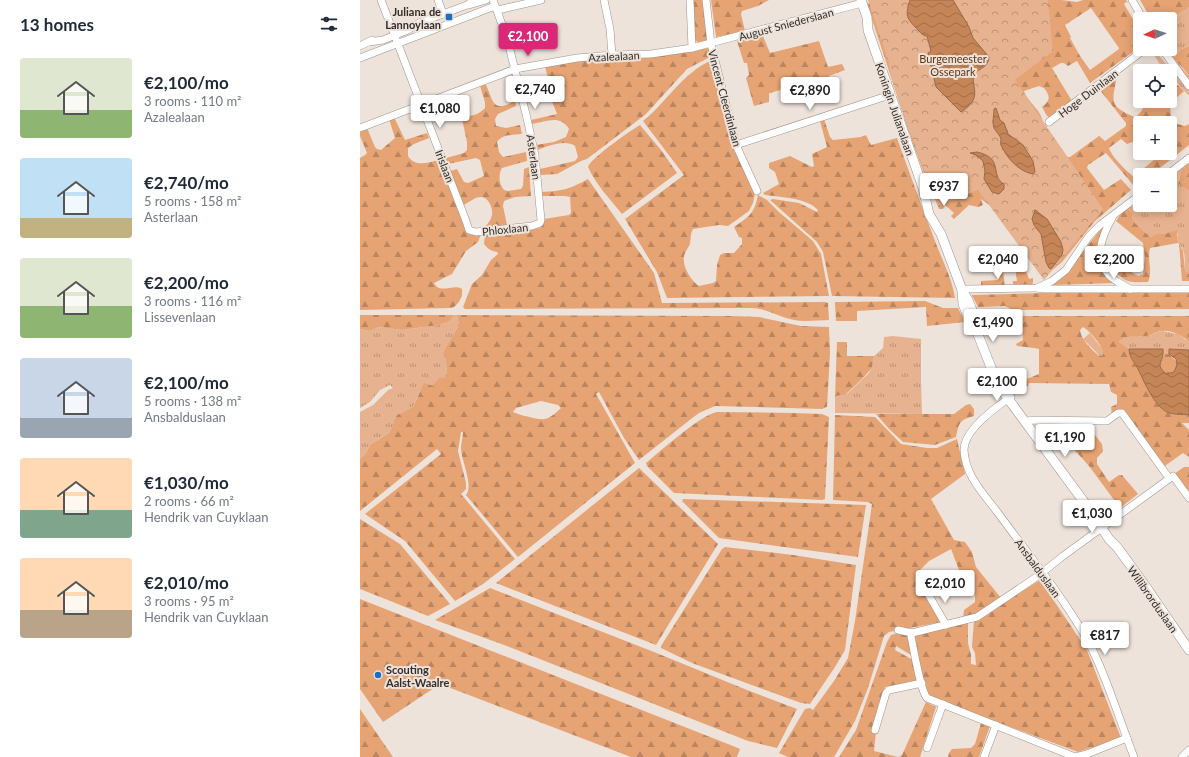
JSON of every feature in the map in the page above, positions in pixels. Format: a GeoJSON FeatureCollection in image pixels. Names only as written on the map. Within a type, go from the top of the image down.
{"type":"FeatureCollection","features":[{"type":"Feature","properties":{"kind":"main road","name":"Koningin Julianalaan"},"geometry":{"type":"LineString","coordinates":[[859,2],[867,17],[868,30],[890,95],[923,188],[935,212],[941,234],[962,290]]}},
{"type":"Feature","properties":{"kind":"main road","name":"Willibrorduslaan"},"geometry":{"type":"LineString","coordinates":[[962,290],[963,304],[975,327],[998,384],[1103,527],[1189,650]]}},
{"type":"Feature","properties":{"kind":"street","name":"Irislaan"},"geometry":{"type":"LineString","coordinates":[[381,0],[469,230]]}},
{"type":"Feature","properties":{"kind":"street"},"geometry":{"type":"LineString","coordinates":[[438,0],[443,14]]}},
{"type":"Feature","properties":{"kind":"street"},"geometry":{"type":"LineString","coordinates":[[467,5],[474,0]]}},
{"type":"Feature","properties":{"kind":"street"},"geometry":{"type":"LineString","coordinates":[[360,46],[370,42],[383,40],[394,33],[408,30],[419,23],[467,5],[486,0]]}},
{"type":"Feature","properties":{"kind":"street"},"geometry":{"type":"LineString","coordinates":[[360,58],[495,5],[540,0]]}},
{"type":"Feature","properties":{"kind":"street"},"geometry":{"type":"LineString","coordinates":[[604,0],[610,29],[612,55]]}},
{"type":"Feature","properties":{"kind":"street","name":"Vincent Cleerdinlaan"},"geometry":{"type":"LineString","coordinates":[[690,0],[692,48]]}},
{"type":"Feature","properties":{"kind":"street","name":"Vincent Cleerdinlaan"},"geometry":{"type":"LineString","coordinates":[[706,0],[711,44],[736,146],[757,191]]}},
{"type":"Feature","properties":{"kind":"street"},"geometry":{"type":"LineString","coordinates":[[1132,0],[1139,12]]}},
{"type":"Feature","properties":{"kind":"street","name":"August Sniederslaan"},"geometry":{"type":"LineString","coordinates":[[711,44],[859,2]]}},
{"type":"Feature","properties":{"kind":"street","name":"Asterlaan"},"geometry":{"type":"LineString","coordinates":[[495,5],[507,38],[535,155],[541,220],[540,223]]}},
{"type":"Feature","properties":{"kind":"street","name":"Azalealaan"},"geometry":{"type":"LineString","coordinates":[[360,128],[515,69],[577,58],[651,54],[711,44]]}},
{"type":"Feature","properties":{"kind":"street","name":"Hoge Duinlaan"},"geometry":{"type":"LineString","coordinates":[[1049,122],[1136,56]]}},
{"type":"Feature","properties":{"kind":"street"},"geometry":{"type":"LineString","coordinates":[[1167,56],[1189,86]]}},
{"type":"Feature","properties":{"kind":"street"},"geometry":{"type":"LineString","coordinates":[[736,146],[890,95]]}},
{"type":"Feature","properties":{"kind":"street"},"geometry":{"type":"LineString","coordinates":[[1176,168],[1189,158]]}},
{"type":"Feature","properties":{"kind":"street"},"geometry":{"type":"LineString","coordinates":[[1037,288],[1052,281],[1066,270],[1089,236],[1100,225],[1133,201]]}},
{"type":"Feature","properties":{"kind":"street"},"geometry":{"type":"LineString","coordinates":[[1114,215],[1106,229],[1100,248],[1100,262],[1110,276],[1130,289]]}},
{"type":"Feature","properties":{"kind":"street","name":"Phloxlaan"},"geometry":{"type":"LineString","coordinates":[[469,230],[476,232],[532,226],[540,223]]}},
{"type":"Feature","properties":{"kind":"street"},"geometry":{"type":"LineString","coordinates":[[962,290],[1037,288],[1044,290],[1189,289]]}},
{"type":"Feature","properties":{"kind":"street","name":"Ansbalduslaan"},"geometry":{"type":"LineString","coordinates":[[1009,398],[980,421],[968,438],[964,448],[967,469],[1066,606],[1087,640],[1103,675],[1134,757]]}},
{"type":"Feature","properties":{"kind":"street"},"geometry":{"type":"LineString","coordinates":[[1027,422],[1031,420],[1108,421],[1118,413],[1122,413],[1169,478]]}},
{"type":"Feature","properties":{"kind":"street"},"geometry":{"type":"LineString","coordinates":[[898,630],[912,633],[977,617],[1042,572],[1173,476],[1189,498]]}},
{"type":"Feature","properties":{"kind":"street"},"geometry":{"type":"LineString","coordinates":[[927,592],[946,625]]}},
{"type":"Feature","properties":{"kind":"street"},"geometry":{"type":"LineString","coordinates":[[912,633],[911,637],[924,693],[927,698],[1075,756],[1087,754],[1127,738]]}},
{"type":"Feature","properties":{"kind":"street"},"geometry":{"type":"LineString","coordinates":[[875,730],[886,693],[889,690],[922,683]]}},
{"type":"Feature","properties":{"kind":"street"},"geometry":{"type":"LineString","coordinates":[[927,748],[943,704]]}},
{"type":"Feature","properties":{"kind":"street"},"geometry":{"type":"LineString","coordinates":[[984,757],[996,725]]}},
{"type":"Feature","properties":{"kind":"street"},"geometry":{"type":"LineString","coordinates":[[1182,757],[1189,750]]}},
{"type":"Feature","properties":{"kind":"green space"},"geometry":{"type":"Polygon","coordinates":[[[693,0],[703,0],[707,40],[700,44],[694,39],[693,0]]]}},
{"type":"Feature","properties":{"kind":"green space"},"geometry":{"type":"Polygon","coordinates":[[[711,0],[769,0],[758,6],[742,11],[741,14],[745,31],[716,37],[711,0]]]}},
{"type":"Feature","properties":{"kind":"green space","name":"Burgemeester Ossepark"},"geometry":{"type":"Polygon","coordinates":[[[868,0],[1048,0],[1053,51],[1015,80],[1103,209],[1044,280],[978,190],[938,206],[901,107],[892,80],[889,63],[868,0]]]}},
{"type":"Feature","properties":{"kind":"green space","name":"Burgemeester Ossepark"},"geometry":{"type":"Polygon","coordinates":[[[994,0],[1061,0],[1077,2],[1083,0],[1126,0],[1128,3],[1126,2],[1124,4],[1133,19],[1133,52],[1090,83],[1077,61],[1068,66],[1061,63],[1052,68],[1072,101],[1049,117],[1042,107],[1049,99],[1049,96],[1044,88],[1039,86],[1024,91],[1038,110],[1043,123],[1067,157],[1070,157],[1099,136],[1105,141],[1126,126],[1126,123],[1099,89],[1117,75],[1114,101],[1119,109],[1133,117],[1133,142],[1127,144],[1121,139],[1109,148],[1118,162],[1133,176],[1133,185],[1106,153],[1088,165],[1087,168],[1104,190],[1121,179],[1131,190],[1095,221],[1062,262],[1043,278],[1034,256],[1002,207],[989,205],[981,199],[983,205],[978,207],[969,205],[954,219],[951,216],[954,213],[945,205],[943,209],[939,209],[930,190],[910,135],[867,4],[871,2],[994,0]],[[1091,8],[1065,25],[1080,56],[1090,70],[1119,49],[1091,8]]]}},
{"type":"Feature","properties":{"kind":"green space"},"geometry":{"type":"Polygon","coordinates":[[[1140,0],[1189,0],[1189,7],[1177,15],[1177,12],[1147,12],[1140,0]]]}},
{"type":"Feature","properties":{"kind":"green space"},"geometry":{"type":"Polygon","coordinates":[[[1189,7],[1189,46],[1182,49],[1180,66],[1189,75],[1189,82],[1177,64],[1169,56],[1177,56],[1177,15],[1189,7]]]}},
{"type":"Feature","properties":{"kind":"green space"},"geometry":{"type":"Polygon","coordinates":[[[762,34],[770,53],[819,41],[828,67],[842,64],[845,70],[829,76],[829,84],[811,88],[807,82],[770,93],[769,102],[754,106],[746,78],[749,75],[747,63],[744,63],[737,41],[762,34]]]}},
{"type":"Feature","properties":{"kind":"green space"},"geometry":{"type":"Polygon","coordinates":[[[1189,46],[1189,75],[1174,58],[1182,49],[1189,46]]]}},
{"type":"Feature","properties":{"kind":"green space"},"geometry":{"type":"Polygon","coordinates":[[[710,48],[712,56],[687,69],[646,114],[587,159],[557,174],[541,175],[540,169],[575,161],[578,157],[575,146],[566,143],[556,144],[537,150],[536,145],[554,142],[566,137],[569,129],[565,124],[557,120],[532,124],[531,120],[557,114],[549,94],[526,98],[525,93],[550,87],[545,66],[604,58],[674,54],[710,48]]]}},
{"type":"Feature","properties":{"kind":"green space"},"geometry":{"type":"Polygon","coordinates":[[[1155,56],[1159,56],[1166,64],[1159,63],[1155,56]]]}},
{"type":"Feature","properties":{"kind":"green space"},"geometry":{"type":"Polygon","coordinates":[[[712,60],[755,193],[753,203],[749,211],[728,226],[719,225],[693,229],[690,244],[684,256],[684,264],[688,273],[693,281],[699,286],[716,281],[717,265],[720,255],[724,253],[734,253],[742,244],[742,238],[739,237],[734,227],[753,211],[758,195],[767,200],[813,241],[821,254],[829,296],[667,298],[657,272],[625,219],[684,175],[643,121],[683,80],[701,66],[712,60]]]}},
{"type":"Feature","properties":{"kind":"green space"},"geometry":{"type":"Polygon","coordinates":[[[1177,76],[1189,90],[1189,96],[1177,83],[1177,76]]]}},
{"type":"Feature","properties":{"kind":"green space"},"geometry":{"type":"Polygon","coordinates":[[[485,83],[492,100],[497,106],[507,105],[515,101],[516,106],[498,114],[495,119],[496,126],[506,128],[520,125],[522,134],[508,135],[499,139],[497,142],[499,152],[503,157],[526,152],[527,161],[502,168],[500,176],[501,185],[504,190],[508,191],[521,189],[523,186],[524,169],[529,167],[531,196],[515,197],[504,201],[503,206],[507,225],[485,227],[492,215],[492,210],[488,201],[479,197],[464,205],[450,171],[457,169],[464,182],[468,183],[484,176],[480,160],[476,158],[448,164],[446,158],[464,153],[467,150],[467,142],[461,114],[471,116],[485,108],[485,102],[480,84],[485,83]]]}},
{"type":"Feature","properties":{"kind":"green space","name":"Burgemeester Ossepark"},"geometry":{"type":"Polygon","coordinates":[[[1177,86],[1184,91],[1177,97],[1177,86]]]}},
{"type":"Feature","properties":{"kind":"green space","name":"Burgemeester Ossepark"},"geometry":{"type":"Polygon","coordinates":[[[1143,108],[1170,108],[1171,116],[1137,116],[1143,108]]]}},
{"type":"Feature","properties":{"kind":"green space"},"geometry":{"type":"Polygon","coordinates":[[[394,117],[405,140],[427,133],[429,138],[408,148],[408,156],[414,162],[418,163],[438,160],[467,232],[471,235],[481,234],[478,242],[466,251],[452,274],[434,283],[443,289],[455,287],[462,289],[460,300],[452,308],[360,310],[360,158],[367,153],[360,136],[360,130],[367,128],[375,147],[381,150],[395,138],[389,119],[394,117]]]}},
{"type":"Feature","properties":{"kind":"green space"},"geometry":{"type":"Polygon","coordinates":[[[824,119],[830,137],[833,140],[861,137],[866,135],[871,145],[897,138],[949,276],[955,298],[832,296],[823,252],[817,242],[770,200],[773,199],[799,203],[817,212],[818,210],[801,201],[785,197],[765,195],[763,193],[779,184],[775,172],[769,168],[769,163],[790,156],[812,167],[814,166],[812,154],[827,147],[820,121],[824,119]]]}},
{"type":"Feature","properties":{"kind":"green space","name":"Burgemeester Ossepark"},"geometry":{"type":"Polygon","coordinates":[[[1177,124],[1185,126],[1189,124],[1189,145],[1177,154],[1177,124]]]}},
{"type":"Feature","properties":{"kind":"green space"},"geometry":{"type":"Polygon","coordinates":[[[640,125],[661,150],[677,173],[622,214],[599,186],[588,167],[603,151],[640,125]]]}},
{"type":"Feature","properties":{"kind":"green space"},"geometry":{"type":"Polygon","coordinates":[[[1189,154],[1189,191],[1178,183],[1181,173],[1182,160],[1189,154]]]}},
{"type":"Feature","properties":{"kind":"green space","name":"Burgemeester Ossepark"},"geometry":{"type":"Polygon","coordinates":[[[1154,160],[1170,160],[1160,168],[1144,168],[1154,160]]]}},
{"type":"Feature","properties":{"kind":"green space"},"geometry":{"type":"Polygon","coordinates":[[[1182,160],[1181,173],[1178,181],[1189,191],[1189,274],[1185,271],[1184,253],[1183,249],[1178,243],[1178,233],[1158,233],[1150,237],[1131,219],[1133,216],[1125,207],[1127,204],[1133,207],[1133,212],[1177,212],[1177,168],[1171,168],[1182,160]]]}},
{"type":"Feature","properties":{"kind":"green space"},"geometry":{"type":"Polygon","coordinates":[[[588,179],[654,273],[662,303],[825,302],[828,303],[829,320],[794,320],[757,308],[465,309],[463,307],[472,284],[482,275],[491,260],[498,254],[484,244],[485,234],[540,228],[544,219],[569,215],[571,213],[570,197],[542,196],[542,192],[566,189],[588,179]]]}},
{"type":"Feature","properties":{"kind":"green space"},"geometry":{"type":"Polygon","coordinates":[[[1125,207],[1133,214],[1132,219],[1135,223],[1150,237],[1158,233],[1165,234],[1177,230],[1178,243],[1150,248],[1150,274],[1148,282],[1133,282],[1125,280],[1115,270],[1111,260],[1109,246],[1123,266],[1138,276],[1143,274],[1145,257],[1143,243],[1116,221],[1125,207]]]}},
{"type":"Feature","properties":{"kind":"green space"},"geometry":{"type":"Polygon","coordinates":[[[1103,226],[1105,227],[1097,254],[1117,283],[1052,285],[1071,267],[1103,226]]]}},
{"type":"Feature","properties":{"kind":"green space"},"geometry":{"type":"Polygon","coordinates":[[[1179,244],[1183,251],[1185,271],[1189,274],[1189,281],[1182,281],[1179,244]]]}},
{"type":"Feature","properties":{"kind":"green space"},"geometry":{"type":"Polygon","coordinates":[[[1019,263],[1023,263],[1029,279],[1033,278],[1033,283],[1029,287],[1016,287],[1013,284],[1013,281],[1017,281],[1015,266],[1019,263]]]}},
{"type":"Feature","properties":{"kind":"green space"},"geometry":{"type":"Polygon","coordinates":[[[1000,266],[1003,271],[1005,286],[981,287],[981,281],[998,280],[1000,277],[997,268],[1000,266]]]}},
{"type":"Feature","properties":{"kind":"green space"},"geometry":{"type":"Polygon","coordinates":[[[1121,291],[1189,291],[1189,309],[1013,310],[1005,306],[978,307],[972,295],[1121,291]]]}},
{"type":"Feature","properties":{"kind":"green space"},"geometry":{"type":"Polygon","coordinates":[[[925,301],[943,308],[958,308],[965,322],[927,326],[926,307],[857,311],[857,321],[836,321],[835,302],[925,301]]]}},
{"type":"Feature","properties":{"kind":"green space"},"geometry":{"type":"Polygon","coordinates":[[[360,315],[454,315],[450,321],[439,325],[402,330],[379,327],[370,331],[360,329],[360,315]]]}},
{"type":"Feature","properties":{"kind":"green space"},"geometry":{"type":"Polygon","coordinates":[[[454,315],[457,315],[459,325],[443,352],[446,361],[447,377],[433,386],[420,391],[413,407],[397,415],[394,420],[393,428],[389,433],[370,445],[366,453],[360,459],[360,412],[373,405],[388,390],[393,388],[390,385],[380,390],[370,402],[360,408],[360,329],[370,331],[379,327],[402,330],[439,325],[450,321],[454,315]]]}},
{"type":"Feature","properties":{"kind":"green space"},"geometry":{"type":"Polygon","coordinates":[[[457,315],[732,316],[759,317],[801,326],[829,327],[830,353],[827,407],[822,409],[715,406],[699,413],[639,460],[624,438],[599,392],[596,394],[635,463],[518,557],[466,495],[469,485],[462,453],[461,446],[463,432],[461,432],[458,451],[466,483],[466,489],[461,494],[515,559],[483,584],[455,601],[405,541],[365,514],[441,454],[437,449],[360,511],[360,459],[366,453],[370,445],[389,433],[397,415],[413,407],[424,383],[433,386],[439,378],[447,377],[446,361],[443,352],[459,325],[457,315]],[[541,401],[516,408],[513,412],[538,419],[545,419],[561,408],[558,405],[541,401]]]}},
{"type":"Feature","properties":{"kind":"green space"},"geometry":{"type":"Polygon","coordinates":[[[980,316],[1189,316],[1189,342],[1179,335],[1161,331],[1142,337],[1128,337],[1119,342],[1129,349],[1131,357],[1150,393],[1162,409],[1170,413],[1189,415],[1189,423],[1182,423],[1189,430],[1189,457],[1183,453],[1162,468],[1125,415],[1112,416],[1111,407],[1117,404],[1117,395],[1111,392],[1109,384],[1029,383],[1028,386],[1011,387],[1009,384],[1022,381],[1039,374],[1039,349],[1017,346],[1016,344],[1023,340],[1022,324],[982,322],[980,316]],[[1083,327],[1080,330],[1085,341],[1099,356],[1103,355],[1099,344],[1083,327]]]}},
{"type":"Feature","properties":{"kind":"green space"},"geometry":{"type":"Polygon","coordinates":[[[1163,331],[1178,334],[1189,342],[1189,350],[1169,349],[1169,354],[1164,354],[1163,349],[1129,349],[1119,342],[1128,337],[1147,336],[1163,331]]]}},
{"type":"Feature","properties":{"kind":"green space"},"geometry":{"type":"Polygon","coordinates":[[[1090,333],[1102,349],[1103,355],[1100,356],[1083,339],[1090,333]]]}},
{"type":"Feature","properties":{"kind":"green space"},"geometry":{"type":"Polygon","coordinates":[[[893,336],[921,339],[922,414],[835,413],[835,396],[845,395],[848,393],[868,374],[872,368],[874,356],[883,348],[884,337],[893,336]]]}},
{"type":"Feature","properties":{"kind":"green space"},"geometry":{"type":"Polygon","coordinates":[[[837,342],[847,342],[847,356],[874,356],[872,368],[862,379],[845,395],[835,396],[837,342]]]}},
{"type":"Feature","properties":{"kind":"green space"},"geometry":{"type":"Polygon","coordinates":[[[1164,354],[1169,354],[1177,362],[1177,369],[1172,373],[1167,374],[1160,369],[1160,361],[1164,354]]]}},
{"type":"Feature","properties":{"kind":"green space"},"geometry":{"type":"Polygon","coordinates":[[[970,404],[974,409],[974,416],[965,419],[960,423],[956,437],[935,445],[903,442],[876,414],[954,414],[966,405],[970,404]]]}},
{"type":"Feature","properties":{"kind":"green space"},"geometry":{"type":"Polygon","coordinates":[[[717,412],[822,414],[829,417],[825,499],[674,493],[647,466],[646,463],[691,426],[717,412]]]}},
{"type":"Feature","properties":{"kind":"green space"},"geometry":{"type":"Polygon","coordinates":[[[835,415],[875,417],[901,444],[937,448],[957,439],[965,474],[931,499],[954,540],[965,542],[972,552],[976,567],[1001,598],[972,616],[963,618],[964,610],[975,602],[975,595],[963,582],[959,580],[957,573],[959,570],[951,549],[929,561],[918,572],[933,601],[941,622],[889,632],[884,636],[868,688],[855,721],[834,757],[788,757],[779,753],[805,709],[810,708],[813,710],[834,681],[848,658],[855,621],[872,504],[867,502],[833,500],[835,415]]]}},
{"type":"Feature","properties":{"kind":"green space"},"geometry":{"type":"Polygon","coordinates":[[[1087,425],[1102,444],[1103,451],[1097,458],[1097,464],[1109,482],[1119,475],[1122,475],[1138,494],[1120,508],[1089,466],[1070,445],[1059,426],[1087,425]]]}},
{"type":"Feature","properties":{"kind":"green space"},"geometry":{"type":"Polygon","coordinates":[[[1184,467],[1189,467],[1189,496],[1174,474],[1184,467]]]}},
{"type":"Feature","properties":{"kind":"green space"},"geometry":{"type":"Polygon","coordinates":[[[639,468],[718,544],[656,645],[496,583],[639,468]]]}},
{"type":"Feature","properties":{"kind":"green space"},"geometry":{"type":"Polygon","coordinates":[[[683,499],[866,505],[858,557],[719,538],[682,501],[683,499]]]}},
{"type":"Feature","properties":{"kind":"green space"},"geometry":{"type":"Polygon","coordinates":[[[360,519],[400,544],[450,604],[428,616],[360,589],[360,519]]]}},
{"type":"Feature","properties":{"kind":"green space"},"geometry":{"type":"Polygon","coordinates":[[[725,547],[793,555],[856,565],[845,650],[810,704],[801,703],[692,663],[661,648],[722,549],[725,547]]]}},
{"type":"Feature","properties":{"kind":"green space"},"geometry":{"type":"Polygon","coordinates":[[[1040,580],[1087,650],[1121,738],[1078,752],[932,698],[925,693],[915,637],[916,634],[968,622],[968,643],[971,655],[971,664],[976,665],[975,653],[972,647],[974,620],[978,619],[1040,580]]]}},
{"type":"Feature","properties":{"kind":"green space"},"geometry":{"type":"Polygon","coordinates":[[[490,588],[797,709],[777,748],[748,741],[507,646],[435,620],[490,588]]]}},
{"type":"Feature","properties":{"kind":"green space"},"geometry":{"type":"Polygon","coordinates":[[[360,599],[738,748],[740,749],[737,757],[631,757],[440,684],[383,722],[360,689],[360,599]]]}},
{"type":"Feature","properties":{"kind":"green space"},"geometry":{"type":"Polygon","coordinates":[[[898,633],[907,634],[913,653],[911,655],[896,646],[895,650],[915,661],[919,680],[885,687],[879,703],[874,751],[898,757],[839,757],[856,730],[887,642],[891,635],[898,633]]]}},
{"type":"Feature","properties":{"kind":"green space"},"geometry":{"type":"Polygon","coordinates":[[[926,702],[936,707],[920,757],[899,757],[902,755],[926,702]]]}},
{"type":"Feature","properties":{"kind":"green space"},"geometry":{"type":"Polygon","coordinates":[[[360,709],[393,757],[360,757],[360,709]]]}},
{"type":"Feature","properties":{"kind":"green space"},"geometry":{"type":"Polygon","coordinates":[[[981,723],[990,726],[979,757],[948,757],[952,749],[971,748],[975,744],[981,723]]]}},
{"type":"Feature","properties":{"kind":"water"},"geometry":{"type":"Polygon","coordinates":[[[910,0],[953,0],[969,27],[973,38],[989,57],[988,63],[974,73],[974,99],[968,107],[961,112],[936,87],[928,53],[931,51],[927,36],[924,36],[912,24],[907,15],[910,0]]]}},
{"type":"Feature","properties":{"kind":"water"},"geometry":{"type":"Polygon","coordinates":[[[996,108],[1000,120],[1004,123],[1008,134],[1023,145],[1033,161],[1035,172],[1033,174],[1028,173],[1018,167],[1003,150],[1001,139],[993,126],[994,109],[996,108]]]}},
{"type":"Feature","properties":{"kind":"water"},"geometry":{"type":"Polygon","coordinates":[[[977,152],[991,158],[994,163],[997,176],[1004,184],[1004,189],[999,194],[992,192],[984,179],[985,171],[983,161],[976,155],[970,153],[977,152]]]}},
{"type":"Feature","properties":{"kind":"water"},"geometry":{"type":"Polygon","coordinates":[[[1035,210],[1047,219],[1061,242],[1063,250],[1062,255],[1051,269],[1046,262],[1041,234],[1034,225],[1032,219],[1035,210]]]}},
{"type":"Feature","properties":{"kind":"water"},"geometry":{"type":"Polygon","coordinates":[[[1129,349],[1163,349],[1160,365],[1163,371],[1167,374],[1174,372],[1177,365],[1176,359],[1169,354],[1169,349],[1189,350],[1189,415],[1170,413],[1162,409],[1150,393],[1131,357],[1129,349]]]}},
{"type":"Feature","properties":{"kind":"place","name":"Juliana de Lannoylaan"},"geometry":{"type":"Point","coordinates":[449,17]}},
{"type":"Feature","properties":{"kind":"place","name":"Scouting Aalst-Waalre"},"geometry":{"type":"Point","coordinates":[378,675]}}]}
